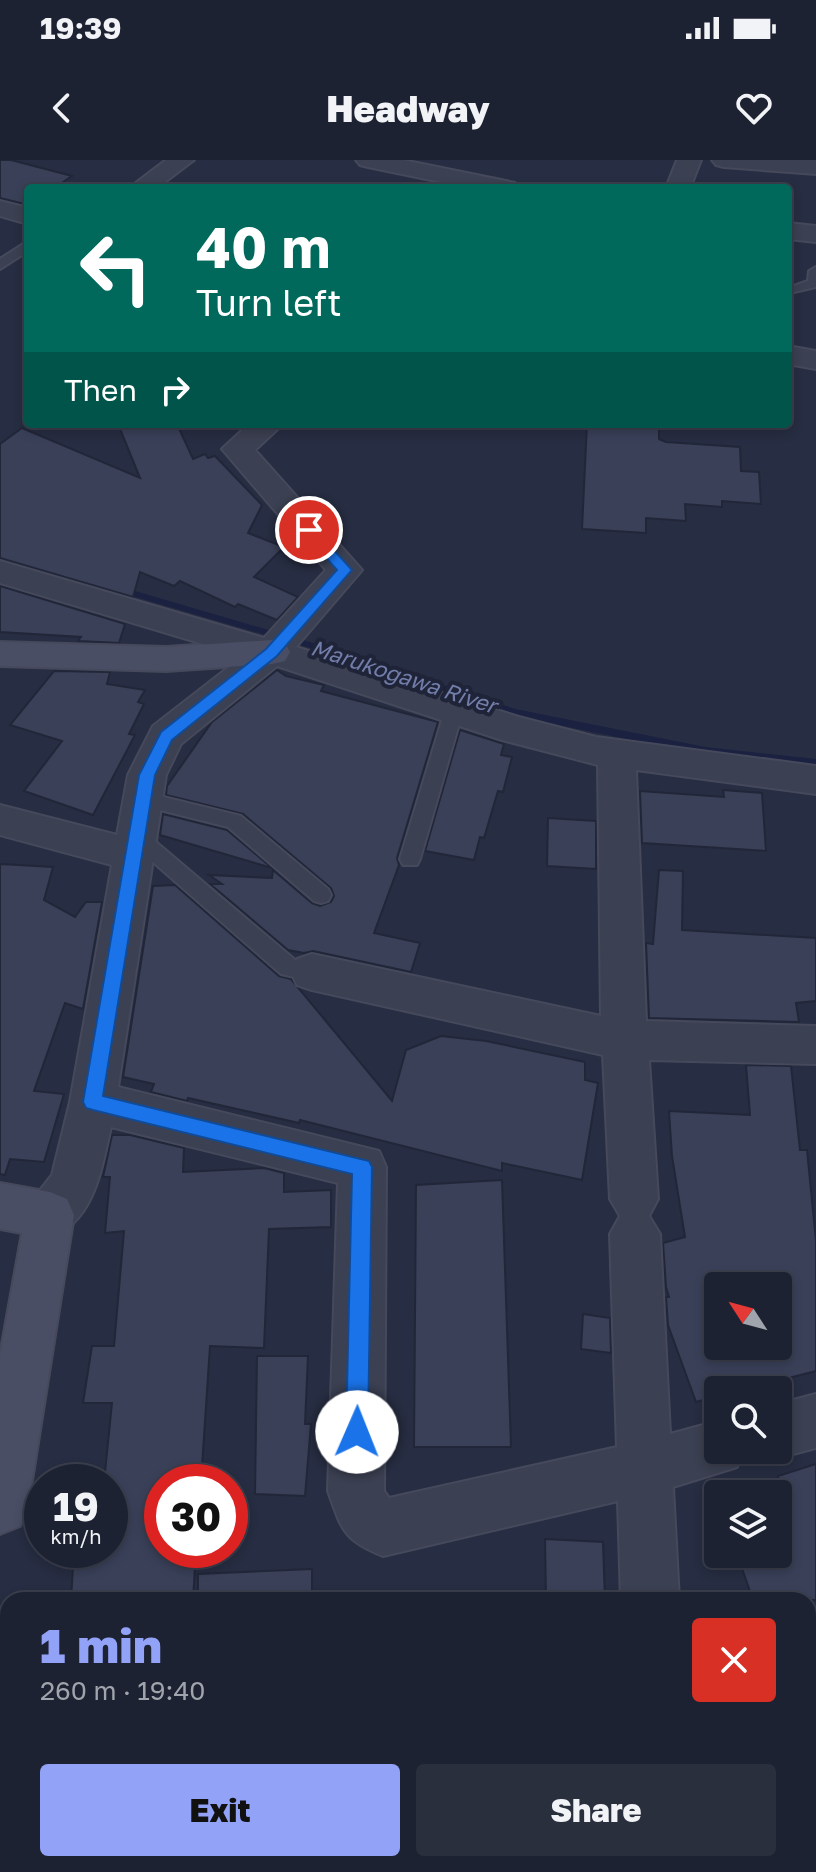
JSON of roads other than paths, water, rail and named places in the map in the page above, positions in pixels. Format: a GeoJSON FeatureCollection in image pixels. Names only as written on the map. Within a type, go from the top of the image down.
{"type":"FeatureCollection","features":[{"type":"Feature","properties":{"kind":"street"},"geometry":{"type":"LineString","coordinates":[[147,184],[182,160]]}},
{"type":"Feature","properties":{"kind":"street"},"geometry":{"type":"LineString","coordinates":[[368,160],[511,182]]}},
{"type":"Feature","properties":{"kind":"street"},"geometry":{"type":"LineString","coordinates":[[680,184],[689,160]]}},
{"type":"Feature","properties":{"kind":"street"},"geometry":{"type":"LineString","coordinates":[[724,160],[816,167]]}},
{"type":"Feature","properties":{"kind":"street"},"geometry":{"type":"LineString","coordinates":[[0,208],[24,215]]}},
{"type":"Feature","properties":{"kind":"street"},"geometry":{"type":"LineString","coordinates":[[792,231],[816,234]]}},
{"type":"Feature","properties":{"kind":"street"},"geometry":{"type":"LineString","coordinates":[[792,356],[816,360]]}},
{"type":"Feature","properties":{"kind":"street"},"geometry":{"type":"LineString","coordinates":[[0,1506],[50,1215],[74,1185],[93,1102],[147,775],[166,736],[283,639],[345,570],[237,449],[263,428]]}},
{"type":"Feature","properties":{"kind":"street"},"geometry":{"type":"LineString","coordinates":[[0,572],[283,639],[454,710],[529,733],[617,753],[816,780]]}},
{"type":"Feature","properties":{"kind":"street"},"geometry":{"type":"LineString","coordinates":[[0,654],[166,659],[283,639]]}},
{"type":"Feature","properties":{"kind":"street"},"geometry":{"type":"LineString","coordinates":[[617,753],[625,1040],[650,1592]]}},
{"type":"Feature","properties":{"kind":"street"},"geometry":{"type":"LineString","coordinates":[[0,820],[137,830]]}},
{"type":"Feature","properties":{"kind":"street"},"geometry":{"type":"LineString","coordinates":[[312,972],[625,1040],[816,1045]]}},
{"type":"Feature","properties":{"kind":"street"},"geometry":{"type":"LineString","coordinates":[[93,1102],[362,1167],[356,1491],[364,1514],[383,1528],[704,1452]]}},
{"type":"Feature","properties":{"kind":"street"},"geometry":{"type":"LineString","coordinates":[[0,1206],[50,1215]]}},
{"type":"Feature","properties":{"kind":"street"},"geometry":{"type":"LineString","coordinates":[[792,1427],[816,1421]]}},
{"type":"Feature","properties":{"kind":"lane"},"geometry":{"type":"LineString","coordinates":[[0,265],[24,248]]}},
{"type":"Feature","properties":{"kind":"lane"},"geometry":{"type":"LineString","coordinates":[[799,289],[814,283],[816,271]]}},
{"type":"Feature","properties":{"kind":"lane"},"geometry":{"type":"LineString","coordinates":[[410,859],[454,710]]}},
{"type":"Feature","properties":{"kind":"lane"},"geometry":{"type":"LineString","coordinates":[[137,830],[234,821],[321,895]]}},
{"type":"Feature","properties":{"kind":"lane"},"geometry":{"type":"LineString","coordinates":[[137,830],[289,968],[312,972]]}},
{"type":"Feature","properties":{"kind":"waterway","name":"Marukogawa River"},"geometry":{"type":"LineString","coordinates":[[118,589],[344,655],[514,712],[705,751],[816,763]]}}]}
